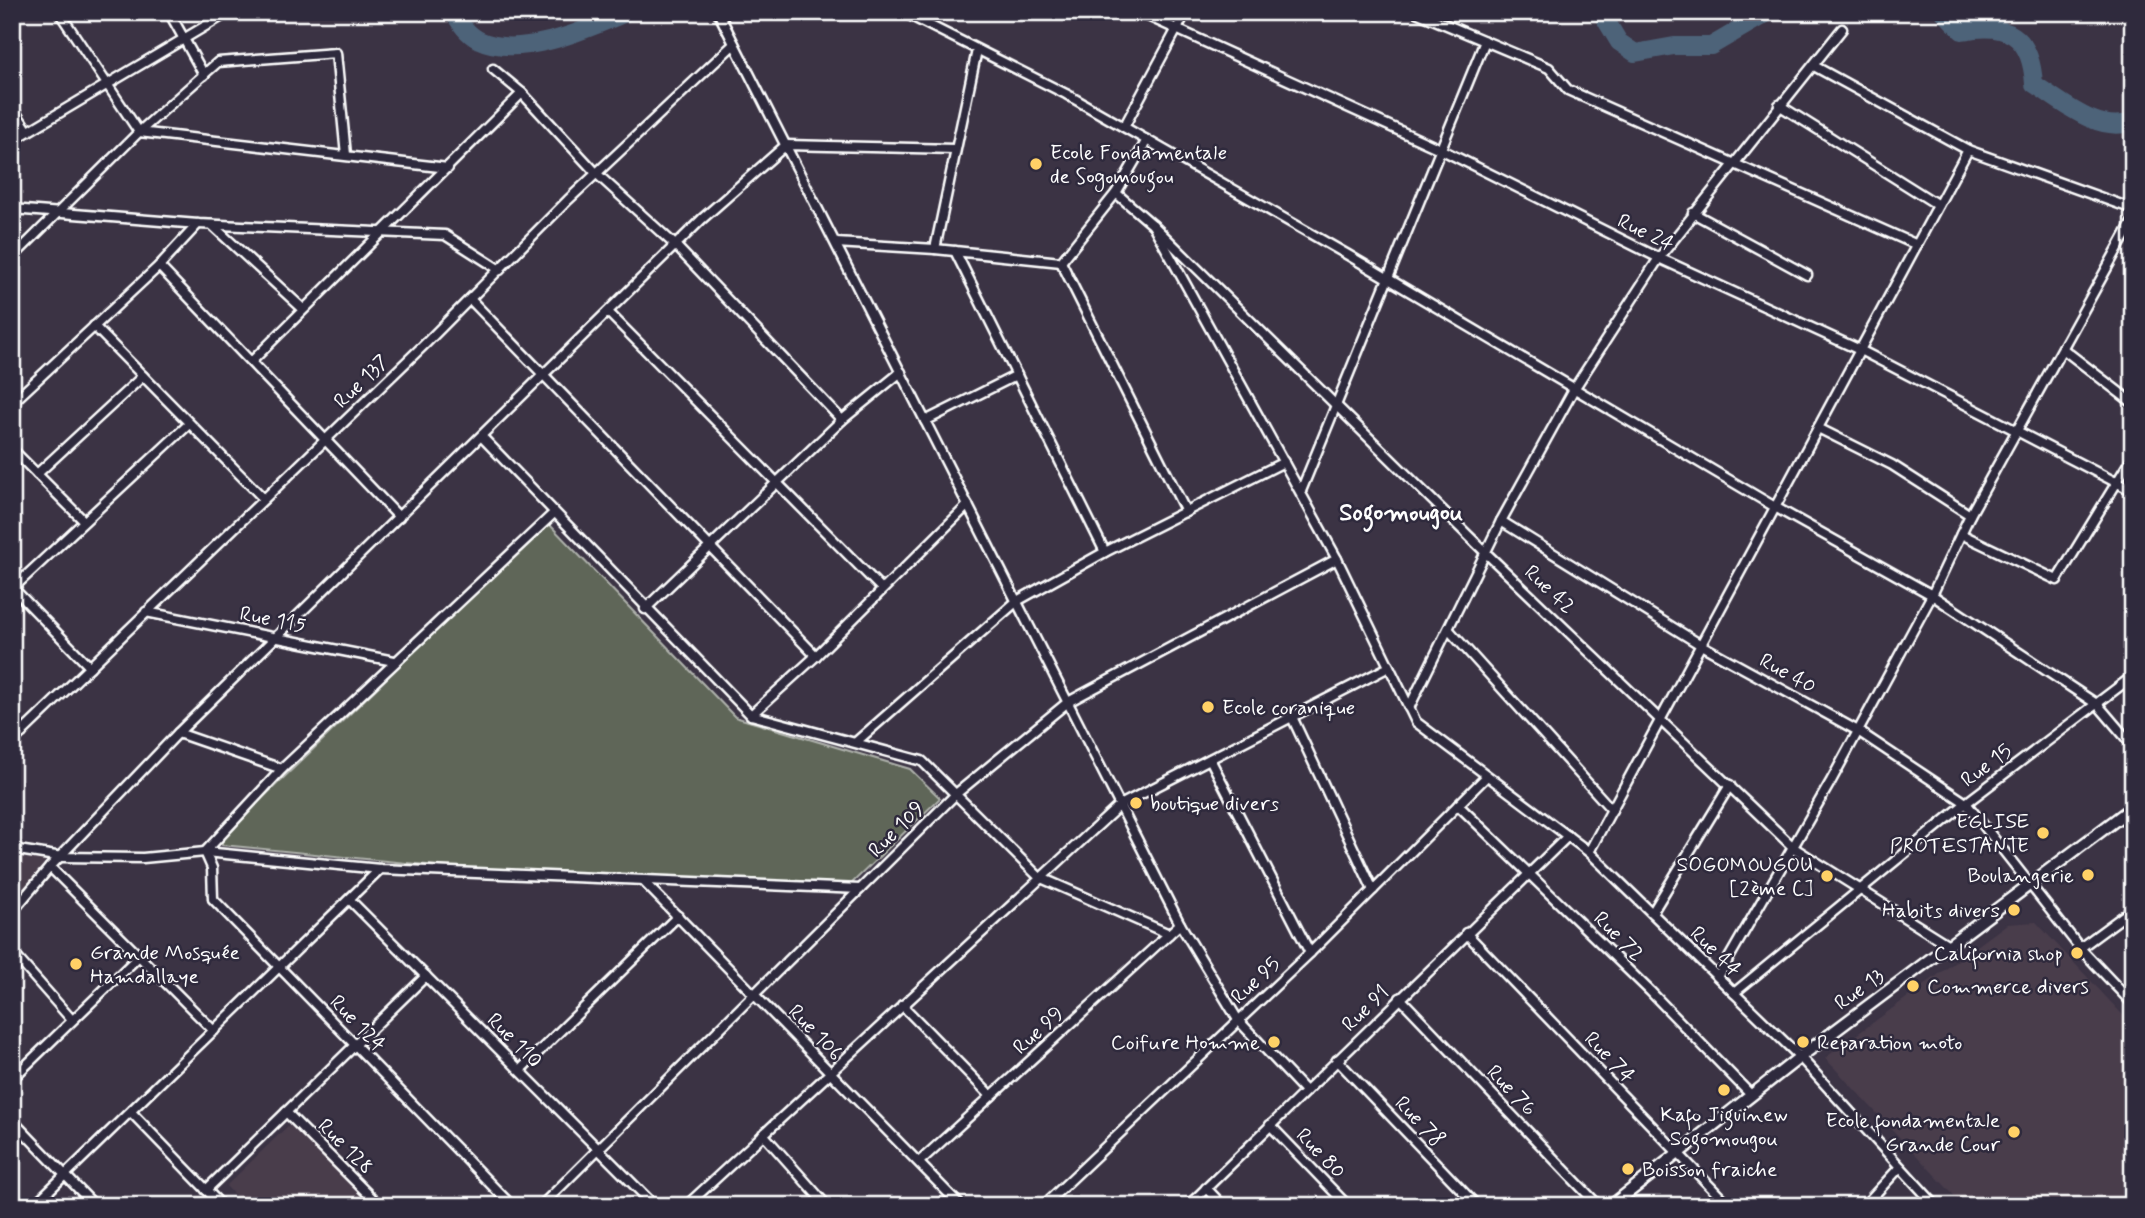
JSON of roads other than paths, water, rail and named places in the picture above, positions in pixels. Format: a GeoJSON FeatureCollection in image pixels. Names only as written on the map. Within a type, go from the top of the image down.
{"type":"FeatureCollection","features":[{"type":"Feature","properties":{"kind":"street"},"geometry":{"type":"LineString","coordinates":[[59,12],[139,132],[448,168]]}},
{"type":"Feature","properties":{"kind":"street"},"geometry":{"type":"LineString","coordinates":[[169,12],[204,75]]}},
{"type":"Feature","properties":{"kind":"street"},"geometry":{"type":"LineString","coordinates":[[12,141],[229,12]]}},
{"type":"Feature","properties":{"kind":"street"},"geometry":{"type":"LineString","coordinates":[[718,12],[1180,924],[1238,1020],[1305,1091]]}},
{"type":"Feature","properties":{"kind":"street"},"geometry":{"type":"LineString","coordinates":[[903,12],[1147,140],[1774,507],[1932,595],[2098,705],[2133,746]]}},
{"type":"Feature","properties":{"kind":"street","name":"Rue 24"},"geometry":{"type":"LineString","coordinates":[[1139,12],[1442,150],[1659,258],[1860,351],[2133,491]]}},
{"type":"Feature","properties":{"kind":"street"},"geometry":{"type":"LineString","coordinates":[[1124,127],[1186,12]]}},
{"type":"Feature","properties":{"kind":"street"},"geometry":{"type":"LineString","coordinates":[[1416,12],[1549,68],[1568,90],[1917,245]]}},
{"type":"Feature","properties":{"kind":"street"},"geometry":{"type":"LineString","coordinates":[[1441,23],[1444,12]]}},
{"type":"Feature","properties":{"kind":"street"},"geometry":{"type":"LineString","coordinates":[[1409,708],[1501,521],[1574,389],[1659,258],[1732,163],[1842,29]]}},
{"type":"Feature","properties":{"kind":"street"},"geometry":{"type":"LineString","coordinates":[[1301,491],[1485,41]]}},
{"type":"Feature","properties":{"kind":"street","name":"Rue 137"},"geometry":{"type":"LineString","coordinates":[[12,742],[734,44]]}},
{"type":"Feature","properties":{"kind":"street"},"geometry":{"type":"LineString","coordinates":[[935,249],[977,50]]}},
{"type":"Feature","properties":{"kind":"street"},"geometry":{"type":"LineString","coordinates":[[12,258],[139,132],[218,62],[336,53],[346,155]]}},
{"type":"Feature","properties":{"kind":"street"},"geometry":{"type":"LineString","coordinates":[[1814,66],[1968,150],[2133,209]]}},
{"type":"Feature","properties":{"kind":"street"},"geometry":{"type":"LineString","coordinates":[[493,69],[522,93],[597,174],[675,245],[842,421]]}},
{"type":"Feature","properties":{"kind":"street"},"geometry":{"type":"LineString","coordinates":[[251,362],[380,230],[448,168],[522,93]]}},
{"type":"Feature","properties":{"kind":"street"},"geometry":{"type":"LineString","coordinates":[[1779,105],[1938,205]]}},
{"type":"Feature","properties":{"kind":"street"},"geometry":{"type":"LineString","coordinates":[[12,107],[28,131]]}},
{"type":"Feature","properties":{"kind":"street"},"geometry":{"type":"LineString","coordinates":[[1061,262],[1116,193],[1147,140]]}},
{"type":"Feature","properties":{"kind":"street"},"geometry":{"type":"LineString","coordinates":[[12,912],[50,867],[178,733],[675,245],[786,145],[955,149]]}},
{"type":"Feature","properties":{"kind":"street"},"geometry":{"type":"LineString","coordinates":[[1589,852],[1968,150]]}},
{"type":"Feature","properties":{"kind":"street","name":"Rue 42"},"geometry":{"type":"LineString","coordinates":[[1116,193],[1153,225],[1336,402],[1486,553],[1596,655],[1660,722],[1794,848],[1950,946]]}},
{"type":"Feature","properties":{"kind":"street"},"geometry":{"type":"LineString","coordinates":[[12,209],[212,225],[380,230],[445,235],[500,270]]}},
{"type":"Feature","properties":{"kind":"street"},"geometry":{"type":"LineString","coordinates":[[1693,213],[1807,275]]}},
{"type":"Feature","properties":{"kind":"street"},"geometry":{"type":"LineString","coordinates":[[1718,977],[1858,732],[1932,595],[1970,515],[2133,220]]}},
{"type":"Feature","properties":{"kind":"street"},"geometry":{"type":"LineString","coordinates":[[12,403],[159,266],[198,224]]}},
{"type":"Feature","properties":{"kind":"street"},"geometry":{"type":"LineString","coordinates":[[212,225],[302,309]]}},
{"type":"Feature","properties":{"kind":"street","name":"Rue 42"},"geometry":{"type":"LineString","coordinates":[[1153,225],[1337,559],[1416,722]]}},
{"type":"Feature","properties":{"kind":"street"},"geometry":{"type":"LineString","coordinates":[[835,243],[935,249],[1061,262]]}},
{"type":"Feature","properties":{"kind":"street"},"geometry":{"type":"LineString","coordinates":[[955,251],[1105,552]]}},
{"type":"Feature","properties":{"kind":"street"},"geometry":{"type":"LineString","coordinates":[[1061,262],[1186,512]]}},
{"type":"Feature","properties":{"kind":"street"},"geometry":{"type":"LineString","coordinates":[[159,266],[399,517]]}},
{"type":"Feature","properties":{"kind":"street"},"geometry":{"type":"LineString","coordinates":[[470,299],[816,656]]}},
{"type":"Feature","properties":{"kind":"street"},"geometry":{"type":"LineString","coordinates":[[608,312],[882,589]]}},
{"type":"Feature","properties":{"kind":"street"},"geometry":{"type":"LineString","coordinates":[[94,326],[264,499]]}},
{"type":"Feature","properties":{"kind":"street"},"geometry":{"type":"LineString","coordinates":[[2063,349],[2133,403]]}},
{"type":"Feature","properties":{"kind":"street"},"geometry":{"type":"LineString","coordinates":[[645,609],[842,421],[901,372]]}},
{"type":"Feature","properties":{"kind":"street"},"geometry":{"type":"LineString","coordinates":[[925,421],[1017,375]]}},
{"type":"Feature","properties":{"kind":"street"},"geometry":{"type":"LineString","coordinates":[[37,474],[143,376]]}},
{"type":"Feature","properties":{"kind":"street"},"geometry":{"type":"LineString","coordinates":[[90,667],[13,587],[189,424]]}},
{"type":"Feature","properties":{"kind":"street"},"geometry":{"type":"LineString","coordinates":[[1818,428],[1892,464],[1970,515]]}},
{"type":"Feature","properties":{"kind":"street"},"geometry":{"type":"LineString","coordinates":[[481,437],[645,609],[751,715],[922,761],[1040,877],[1169,934]]}},
{"type":"Feature","properties":{"kind":"street"},"geometry":{"type":"LineString","coordinates":[[12,449],[83,520]]}},
{"type":"Feature","properties":{"kind":"street"},"geometry":{"type":"LineString","coordinates":[[1961,534],[2057,580],[2133,456]]}},
{"type":"Feature","properties":{"kind":"street"},"geometry":{"type":"LineString","coordinates":[[856,742],[1017,601],[1105,552],[1284,463]]}},
{"type":"Feature","properties":{"kind":"street"},"geometry":{"type":"LineString","coordinates":[[751,715],[816,656],[968,505]]}},
{"type":"Feature","properties":{"kind":"street"},"geometry":{"type":"LineString","coordinates":[[205,852],[282,769],[554,513]]}},
{"type":"Feature","properties":{"kind":"street","name":"Rue 40"},"geometry":{"type":"LineString","coordinates":[[1501,521],[1701,645],[1858,732],[1966,803],[2080,948],[2133,1004]]}},
{"type":"Feature","properties":{"kind":"street","name":"Rue 109"},"geometry":{"type":"LineString","coordinates":[[541,1206],[957,793],[1068,702],[1337,559]]}},
{"type":"Feature","properties":{"kind":"street","name":"Rue 115"},"geometry":{"type":"LineString","coordinates":[[146,612],[394,661]]}},
{"type":"Feature","properties":{"kind":"street"},"geometry":{"type":"LineString","coordinates":[[1449,630],[1612,810]]}},
{"type":"Feature","properties":{"kind":"street"},"geometry":{"type":"LineString","coordinates":[[686,1206],[1120,805],[1389,667]]}},
{"type":"Feature","properties":{"kind":"street","name":"Rue 15"},"geometry":{"type":"LineString","coordinates":[[1734,993],[1966,803],[2133,677]]}},
{"type":"Feature","properties":{"kind":"street"},"geometry":{"type":"LineString","coordinates":[[1292,717],[1373,890]]}},
{"type":"Feature","properties":{"kind":"street","name":"Rue 44"},"geometry":{"type":"LineString","coordinates":[[1416,722],[1589,852],[1800,1057],[1936,1206]]}},
{"type":"Feature","properties":{"kind":"street"},"geometry":{"type":"LineString","coordinates":[[12,723],[22,733]]}},
{"type":"Feature","properties":{"kind":"street"},"geometry":{"type":"LineString","coordinates":[[178,733],[282,769]]}},
{"type":"Feature","properties":{"kind":"street"},"geometry":{"type":"LineString","coordinates":[[1210,759],[1310,953]]}},
{"type":"Feature","properties":{"kind":"street","name":"Rue 95"},"geometry":{"type":"LineString","coordinates":[[1043,1206],[1310,953],[1487,776]]}},
{"type":"Feature","properties":{"kind":"street"},"geometry":{"type":"LineString","coordinates":[[1652,913],[1730,785]]}},
{"type":"Feature","properties":{"kind":"street","name":"Rue 72"},"geometry":{"type":"LineString","coordinates":[[1458,805],[1529,871],[1751,1095]]}},
{"type":"Feature","properties":{"kind":"street","name":"Rue 13"},"geometry":{"type":"LineString","coordinates":[[1611,1206],[1800,1057],[2030,887],[2133,807]]}},
{"type":"Feature","properties":{"kind":"street","name":"Rue 91"},"geometry":{"type":"LineString","coordinates":[[1188,1206],[1567,836]]}},
{"type":"Feature","properties":{"kind":"street"},"geometry":{"type":"LineString","coordinates":[[12,849],[62,857],[143,858],[205,852],[380,869],[645,883],[860,889]]}},
{"type":"Feature","properties":{"kind":"street","name":"Rue 124"},"geometry":{"type":"LineString","coordinates":[[205,852],[212,868],[213,899],[512,1206]]}},
{"type":"Feature","properties":{"kind":"street"},"geometry":{"type":"LineString","coordinates":[[50,867],[214,1031]]}},
{"type":"Feature","properties":{"kind":"street"},"geometry":{"type":"LineString","coordinates":[[33,1206],[380,869]]}},
{"type":"Feature","properties":{"kind":"street","name":"Rue 106"},"geometry":{"type":"LineString","coordinates":[[645,883],[961,1206]]}},
{"type":"Feature","properties":{"kind":"street","name":"Rue 110"},"geometry":{"type":"LineString","coordinates":[[350,900],[655,1206]]}},
{"type":"Feature","properties":{"kind":"street"},"geometry":{"type":"LineString","coordinates":[[2080,948],[2133,909]]}},
{"type":"Feature","properties":{"kind":"street"},"geometry":{"type":"LineString","coordinates":[[520,1070],[678,916]]}},
{"type":"Feature","properties":{"kind":"street","name":"Rue 99"},"geometry":{"type":"LineString","coordinates":[[919,1162],[1180,924]]}},
{"type":"Feature","properties":{"kind":"street","name":"Rue 74"},"geometry":{"type":"LineString","coordinates":[[1466,933],[1729,1206]]}},
{"type":"Feature","properties":{"kind":"street"},"geometry":{"type":"LineString","coordinates":[[12,952],[72,1020]]}},
{"type":"Feature","properties":{"kind":"street"},"geometry":{"type":"LineString","coordinates":[[12,1079],[138,956]]}},
{"type":"Feature","properties":{"kind":"street"},"geometry":{"type":"LineString","coordinates":[[206,1190],[426,976]]}},
{"type":"Feature","properties":{"kind":"street","name":"Rue 76"},"geometry":{"type":"LineString","coordinates":[[1400,998],[1600,1206]]}},
{"type":"Feature","properties":{"kind":"street"},"geometry":{"type":"LineString","coordinates":[[902,1005],[991,1096]]}},
{"type":"Feature","properties":{"kind":"street","name":"Rue 78"},"geometry":{"type":"LineString","coordinates":[[1337,1059],[1478,1206]]}},
{"type":"Feature","properties":{"kind":"street"},"geometry":{"type":"LineString","coordinates":[[131,1112],[222,1206]]}},
{"type":"Feature","properties":{"kind":"street","name":"Rue 128"},"geometry":{"type":"LineString","coordinates":[[286,1112],[377,1205]]}},
{"type":"Feature","properties":{"kind":"street"},"geometry":{"type":"LineString","coordinates":[[12,1120],[95,1206]]}},
{"type":"Feature","properties":{"kind":"street","name":"Rue 80"},"geometry":{"type":"LineString","coordinates":[[1270,1125],[1348,1206]]}},
{"type":"Feature","properties":{"kind":"street"},"geometry":{"type":"LineString","coordinates":[[763,1134],[827,1206]]}},
{"type":"Feature","properties":{"kind":"street"},"geometry":{"type":"LineString","coordinates":[[1864,1206],[1900,1167]]}},
{"type":"Feature","properties":{"kind":"street"},"geometry":{"type":"LineString","coordinates":[[1206,1188],[1223,1206]]}},
{"type":"Feature","properties":{"kind":"waterway"},"geometry":{"type":"LineString","coordinates":[[453,12],[475,38],[496,45],[515,46],[555,40],[628,12]]}},
{"type":"Feature","properties":{"kind":"waterway"},"geometry":{"type":"LineString","coordinates":[[1601,12],[1619,42],[1635,53],[1674,46],[1711,46],[1769,12]]}},
{"type":"Feature","properties":{"kind":"waterway"},"geometry":{"type":"LineString","coordinates":[[1944,12],[1962,31],[1992,29],[2014,36],[2028,54],[2034,84],[2068,107],[2107,124],[2133,121]]}},
{"type":"Feature","properties":{"kind":"place","name":"Ecole Fondamentale de Sogomougou"},"geometry":{"type":"Point","coordinates":[1036,164]}},
{"type":"Feature","properties":{"kind":"place","name":"Ecole coranique"},"geometry":{"type":"Point","coordinates":[1208,707]}},
{"type":"Feature","properties":{"kind":"place","name":"boutique divers"},"geometry":{"type":"Point","coordinates":[1136,803]}},
{"type":"Feature","properties":{"kind":"place","name":"EGLISE PROTESTANTE"},"geometry":{"type":"Point","coordinates":[2043,833]}},
{"type":"Feature","properties":{"kind":"place","name":"Boulangerie"},"geometry":{"type":"Point","coordinates":[2088,875]}},
{"type":"Feature","properties":{"kind":"place","name":"SOGOMOUGOU [2ème C]"},"geometry":{"type":"Point","coordinates":[1827,876]}},
{"type":"Feature","properties":{"kind":"place","name":"Habits divers"},"geometry":{"type":"Point","coordinates":[2014,910]}},
{"type":"Feature","properties":{"kind":"place","name":"California shop"},"geometry":{"type":"Point","coordinates":[2077,953]}},
{"type":"Feature","properties":{"kind":"place","name":"Grande Mosquée Hamdallaye"},"geometry":{"type":"Point","coordinates":[76,964]}},
{"type":"Feature","properties":{"kind":"place","name":"Commerce divers"},"geometry":{"type":"Point","coordinates":[1913,986]}},
{"type":"Feature","properties":{"kind":"place","name":"Coifure Homme"},"geometry":{"type":"Point","coordinates":[1274,1042]}},
{"type":"Feature","properties":{"kind":"place","name":"Reparation moto"},"geometry":{"type":"Point","coordinates":[1803,1042]}},
{"type":"Feature","properties":{"kind":"place","name":"Kafo Jiguinew Sogomougou"},"geometry":{"type":"Point","coordinates":[1724,1090]}},
{"type":"Feature","properties":{"kind":"place","name":"Ecole fondamentale Grande Cour"},"geometry":{"type":"Point","coordinates":[2014,1132]}},
{"type":"Feature","properties":{"kind":"place","name":"Boisson fraiche"},"geometry":{"type":"Point","coordinates":[1628,1169]}},
{"type":"Feature","properties":{"kind":"district","name":"Sogomougou"},"geometry":{"type":"Point","coordinates":[1401,512]}}]}
